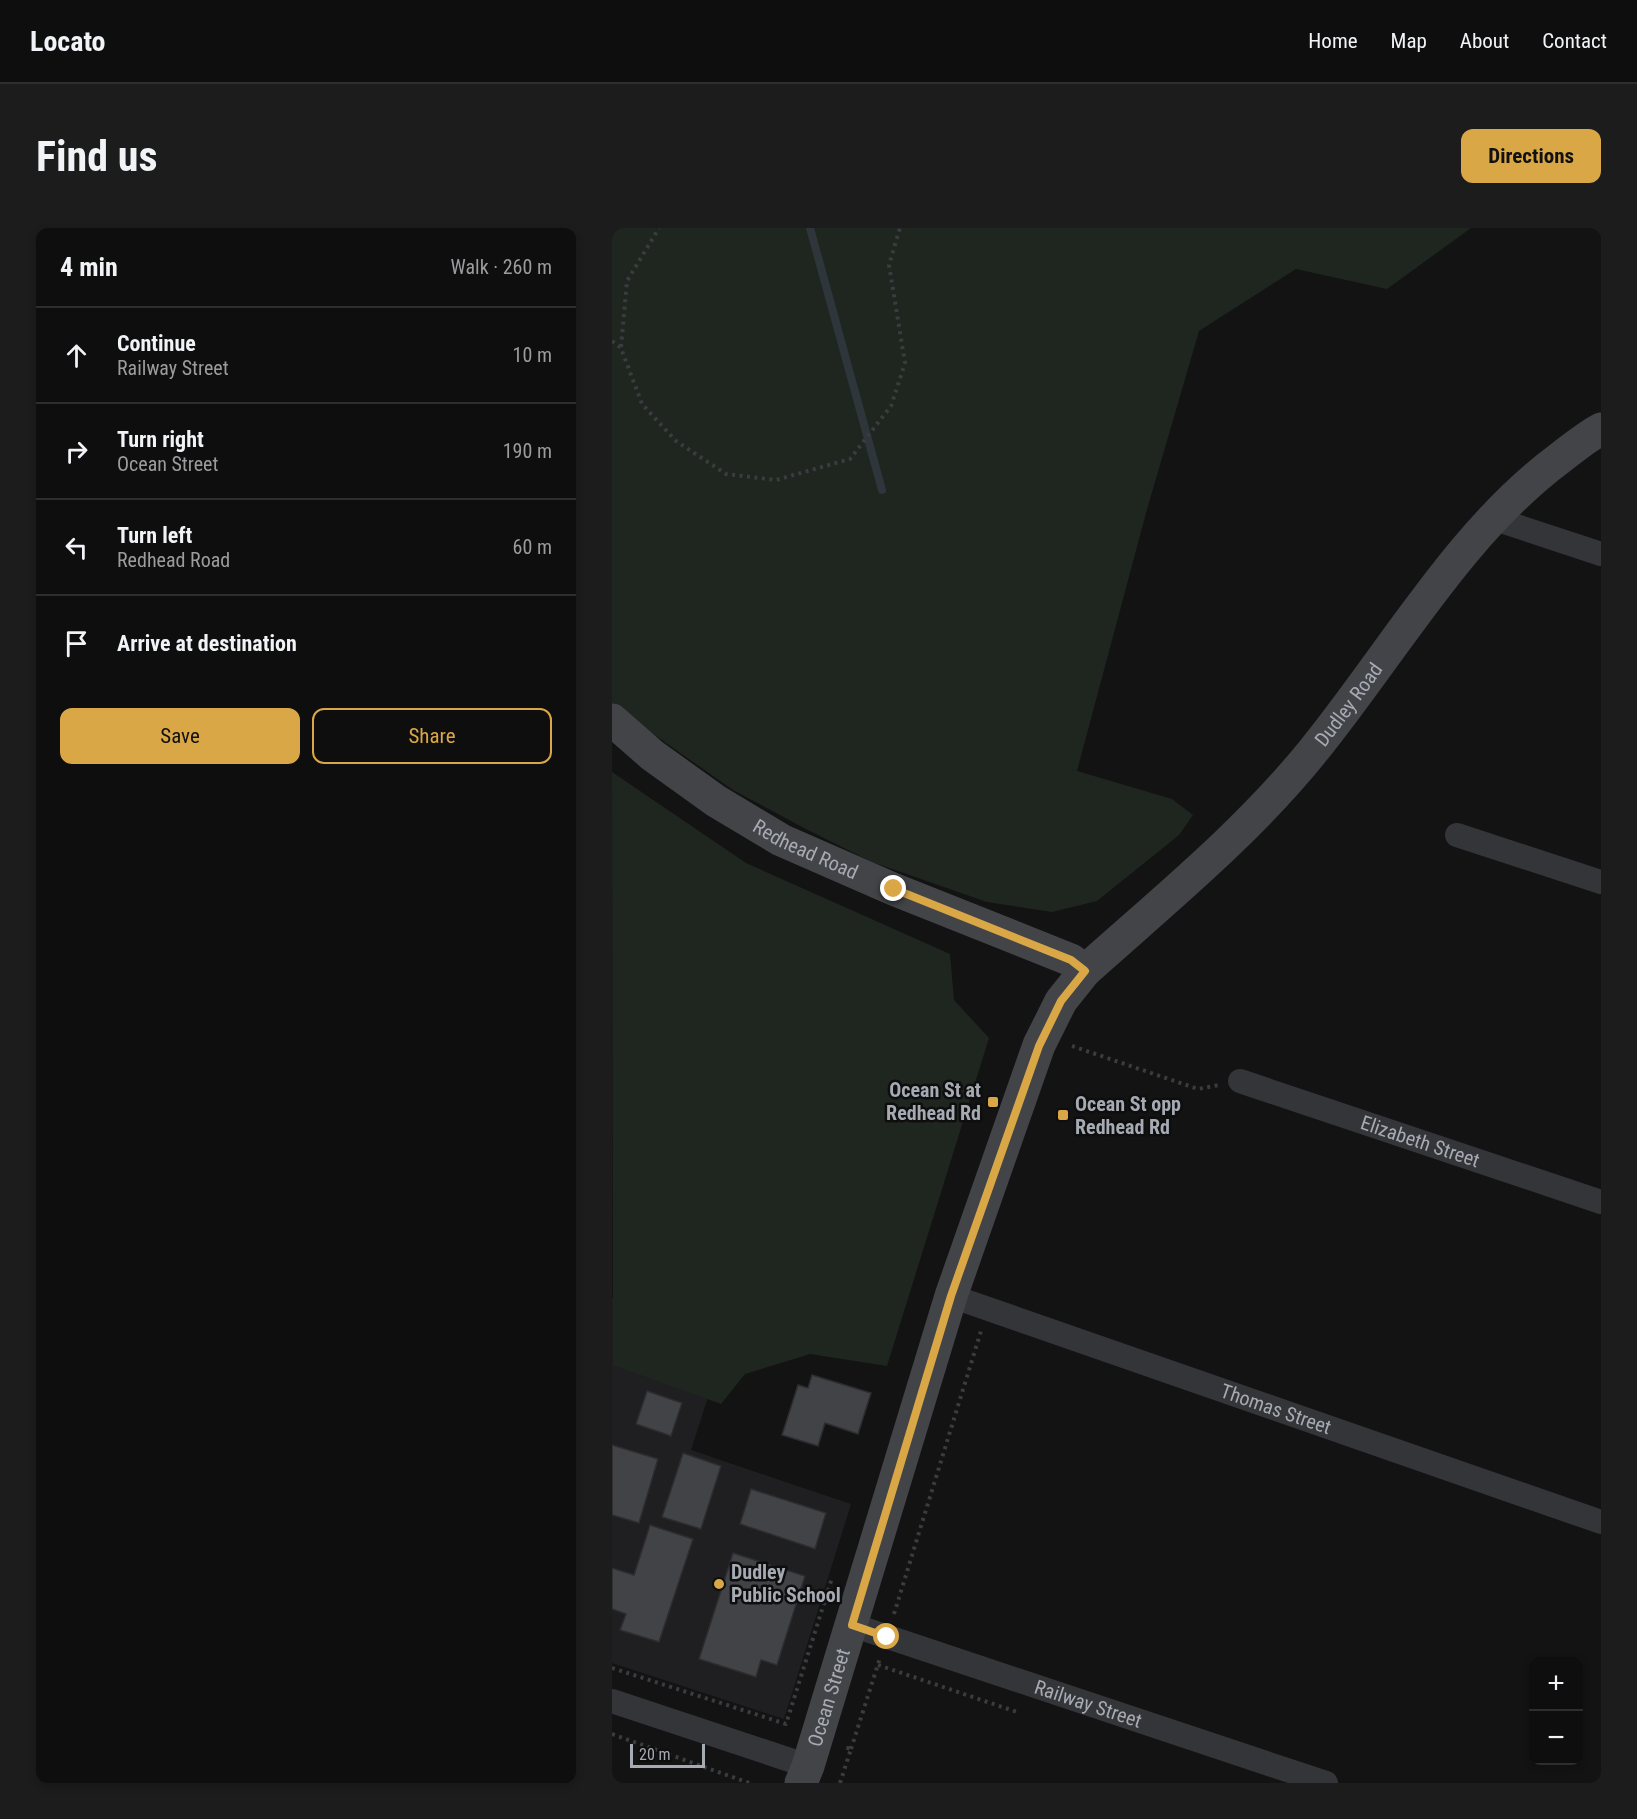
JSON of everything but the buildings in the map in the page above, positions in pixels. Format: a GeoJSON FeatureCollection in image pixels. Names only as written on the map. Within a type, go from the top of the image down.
{"type":"FeatureCollection","features":[{"type":"Feature","properties":{"kind":"main road","name":"Dudley Road"},"geometry":{"type":"LineString","coordinates":[[1085,971],[1255,817],[1313,752],[1415,615],[1492,518],[1542,471],[1601,429]]}},
{"type":"Feature","properties":{"kind":"main road","name":"Redhead Road"},"geometry":{"type":"LineString","coordinates":[[612,720],[652,755],[781,840],[894,889],[1071,960],[1085,971]]}},
{"type":"Feature","properties":{"kind":"main road","name":"Ocean Street"},"geometry":{"type":"LineString","coordinates":[[804,1775],[852,1625],[951,1296],[1039,1046],[1061,1001],[1085,971]]}},
{"type":"Feature","properties":{"kind":"street"},"geometry":{"type":"LineString","coordinates":[[1492,518],[1601,554]]}},
{"type":"Feature","properties":{"kind":"street"},"geometry":{"type":"LineString","coordinates":[[1457,835],[1601,882]]}},
{"type":"Feature","properties":{"kind":"street","name":"Elizabeth Street"},"geometry":{"type":"LineString","coordinates":[[1240,1082],[1601,1202]]}},
{"type":"Feature","properties":{"kind":"street","name":"Thomas Street"},"geometry":{"type":"LineString","coordinates":[[951,1296],[1601,1522]]}},
{"type":"Feature","properties":{"kind":"street","name":"Railway Street"},"geometry":{"type":"LineString","coordinates":[[852,1625],[1326,1783]]}},
{"type":"Feature","properties":{"kind":"street"},"geometry":{"type":"LineString","coordinates":[[612,1701],[804,1775]]}},
{"type":"Feature","properties":{"kind":"path"},"geometry":{"type":"LineString","coordinates":[[659,228],[627,281],[621,348],[642,404],[676,441],[726,474],[776,480],[850,459],[891,406],[905,363],[889,265],[896,248],[900,228]]}},
{"type":"Feature","properties":{"kind":"path"},"geometry":{"type":"LineString","coordinates":[[612,341],[621,348]]}},
{"type":"Feature","properties":{"kind":"path"},"geometry":{"type":"LineString","coordinates":[[1072,1046],[1198,1089],[1240,1082]]}},
{"type":"Feature","properties":{"kind":"path"},"geometry":{"type":"LineString","coordinates":[[840,1783],[988,1309]]}},
{"type":"Feature","properties":{"kind":"path"},"geometry":{"type":"LineString","coordinates":[[612,1668],[786,1724],[832,1578]]}},
{"type":"Feature","properties":{"kind":"path"},"geometry":{"type":"LineString","coordinates":[[878,1665],[1020,1713]]}},
{"type":"Feature","properties":{"kind":"path"},"geometry":{"type":"LineString","coordinates":[[612,1734],[749,1783]]}},
{"type":"Feature","properties":{"kind":"path"},"geometry":{"type":"LineString","coordinates":[[840,1746],[851,1749]]}},
{"type":"Feature","properties":{"kind":"shaded area"},"geometry":{"type":"Polygon","coordinates":[[[612,228],[1471,228],[1387,289],[1296,269],[1199,331],[1146,513],[1077,771],[1172,799],[1193,815],[1179,835],[1097,901],[1052,912],[987,902],[872,862],[733,790],[612,705],[612,228]]]}},
{"type":"Feature","properties":{"kind":"shaded area"},"geometry":{"type":"Polygon","coordinates":[[[612,772],[746,863],[950,954],[954,1000],[989,1038],[887,1366],[810,1354],[745,1374],[721,1404],[613,1365],[612,772]]]}},
{"type":"Feature","properties":{"kind":"shaded area","name":"Dudley Public School"},"geometry":{"type":"Polygon","coordinates":[[[612,1298],[728,1335],[691,1450],[851,1504],[784,1719],[612,1663],[612,1298]]]}},
{"type":"Feature","properties":{"kind":"waterway"},"geometry":{"type":"LineString","coordinates":[[810,228],[882,490]]}},
{"type":"Feature","properties":{"kind":"place","name":"Ocean St at Redhead Rd"},"geometry":{"type":"Point","coordinates":[993,1102]}},
{"type":"Feature","properties":{"kind":"place","name":"Ocean St opp Redhead Rd"},"geometry":{"type":"Point","coordinates":[1063,1115]}},
{"type":"Feature","properties":{"kind":"place","name":"Dudley Public School"},"geometry":{"type":"Point","coordinates":[719,1584]}},
{"type":"Feature","properties":{"kind":"route"},"geometry":{"type":"LineString","coordinates":[[887,1637],[852,1625],[951,1296],[1039,1046],[1061,1001],[1085,971],[1071,960],[894,889]]}}]}
